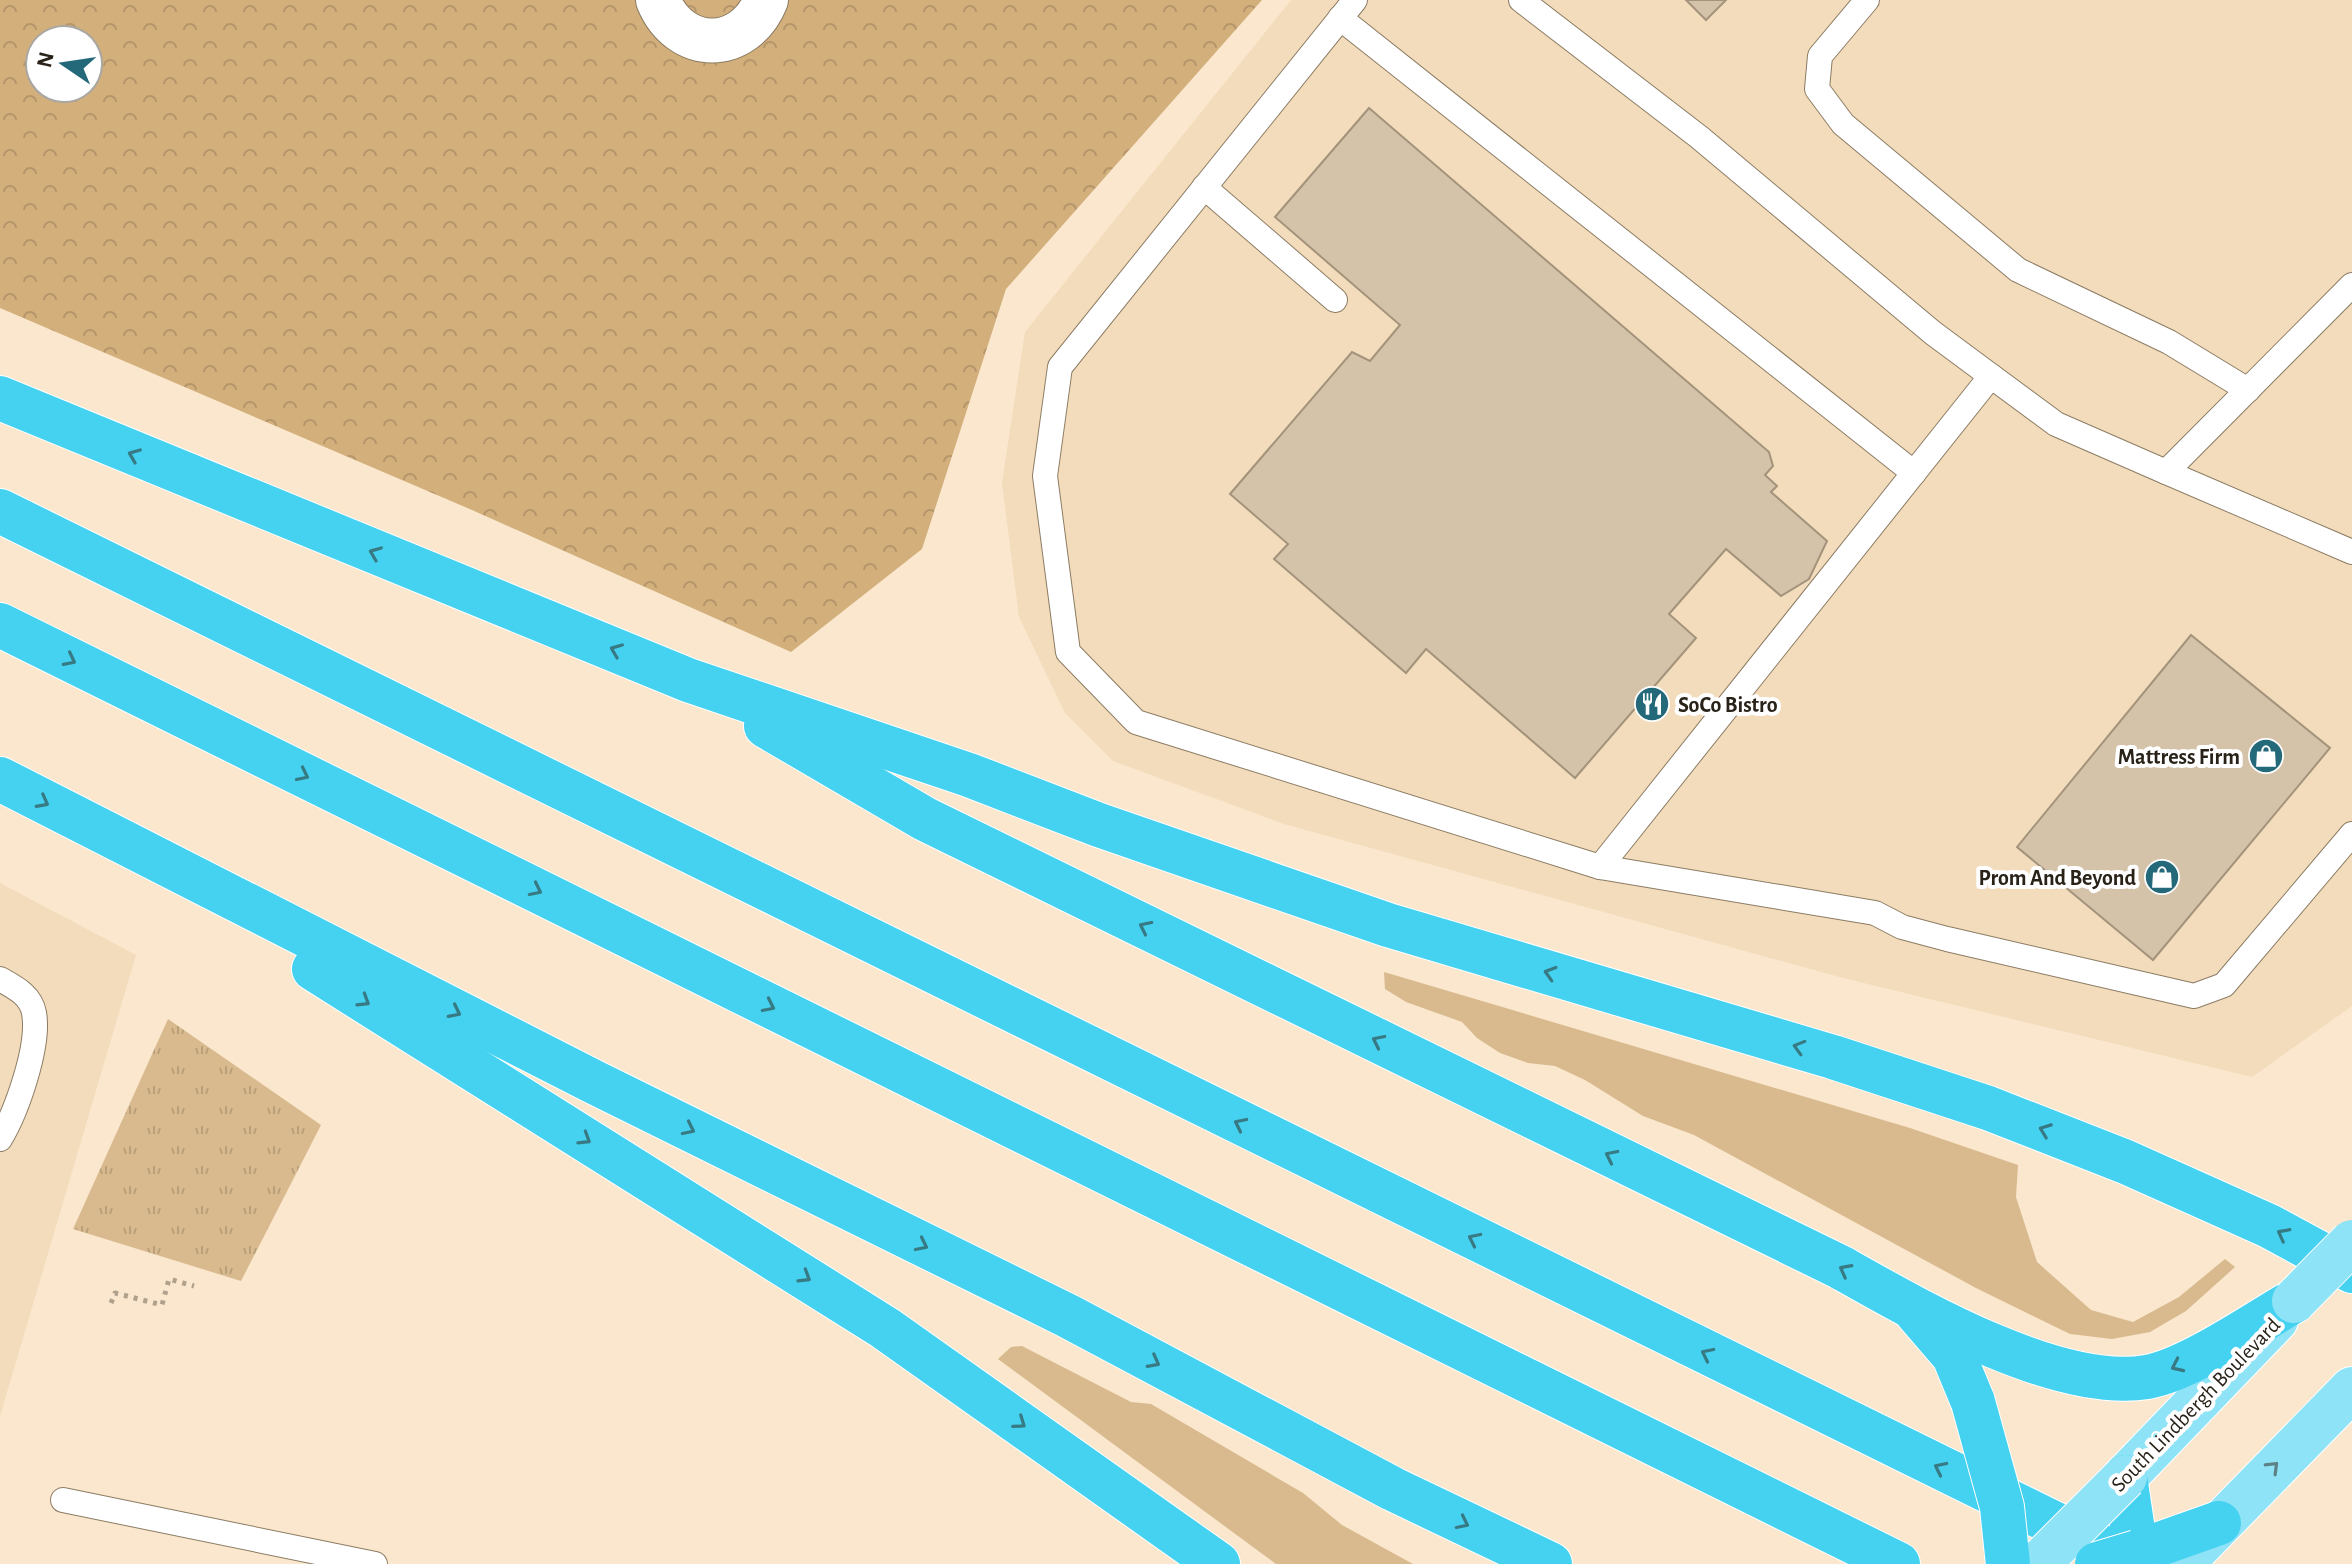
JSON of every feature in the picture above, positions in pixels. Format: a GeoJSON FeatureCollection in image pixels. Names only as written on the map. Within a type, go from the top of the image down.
{"type":"FeatureCollection","features":[{"type":"Feature","properties":{"kind":"highway"},"geometry":{"type":"LineString","coordinates":[[0,398],[688,680],[1388,925],[1833,1057],[1988,1108],[2141,1168],[2269,1226],[2352,1271]]}},
{"type":"Feature","properties":{"kind":"highway"},"geometry":{"type":"LineString","coordinates":[[0,511],[2127,1561],[2219,1523]]}},
{"type":"Feature","properties":{"kind":"highway"},"geometry":{"type":"LineString","coordinates":[[0,625],[1898,1564]]}},
{"type":"Feature","properties":{"kind":"highway"},"geometry":{"type":"LineString","coordinates":[[688,680],[925,819],[1840,1267],[1913,1308],[2035,1361],[2079,1376],[2112,1379],[2147,1377],[2172,1370],[2294,1301]]}},
{"type":"Feature","properties":{"kind":"highway"},"geometry":{"type":"LineString","coordinates":[[0,779],[85,825],[1068,1316],[1393,1489],[1550,1564]]}},
{"type":"Feature","properties":{"kind":"highway"},"geometry":{"type":"LineString","coordinates":[[85,825],[885,1328],[1218,1564]]}},
{"type":"Feature","properties":{"kind":"highway"},"geometry":{"type":"LineString","coordinates":[[1913,1308],[1954,1356],[1973,1402],[2002,1507],[2008,1564]]}},
{"type":"Feature","properties":{"kind":"highway"},"geometry":{"type":"LineString","coordinates":[[2125,1477],[2127,1561]]}},
{"type":"Feature","properties":{"kind":"main road","name":"South Lindbergh Boulevard"},"geometry":{"type":"LineString","coordinates":[[2038,1564],[2352,1242]]}},
{"type":"Feature","properties":{"kind":"main road"},"geometry":{"type":"LineString","coordinates":[[2181,1564],[2352,1389]]}},
{"type":"Feature","properties":{"kind":"street"},"geometry":{"type":"LineString","coordinates":[[658,0],[675,27],[690,37],[707,41],[725,39],[743,32],[757,18],[766,0]]}},
{"type":"Feature","properties":{"kind":"lane"},"geometry":{"type":"LineString","coordinates":[[1521,0],[1699,137],[1933,333],[2056,424],[2352,552]]}},
{"type":"Feature","properties":{"kind":"lane"},"geometry":{"type":"LineString","coordinates":[[1867,0],[1820,56],[1817,89],[1843,124],[2018,270],[2169,342],[2248,390]]}},
{"type":"Feature","properties":{"kind":"lane"},"geometry":{"type":"LineString","coordinates":[[1914,473],[1348,9],[1060,367],[1045,476],[1068,652],[1136,722],[1600,867],[1875,913],[1902,927],[1947,939],[2194,996],[2224,985],[2352,834]]}},
{"type":"Feature","properties":{"kind":"lane"},"geometry":{"type":"LineString","coordinates":[[1204,187],[1335,300]]}},
{"type":"Feature","properties":{"kind":"lane"},"geometry":{"type":"LineString","coordinates":[[2166,472],[2352,285]]}},
{"type":"Feature","properties":{"kind":"lane"},"geometry":{"type":"LineString","coordinates":[[1600,867],[1991,376]]}},
{"type":"Feature","properties":{"kind":"lane"},"geometry":{"type":"LineString","coordinates":[[0,979],[22,991],[34,1011],[33,1046],[9,1125],[0,1139]]}},
{"type":"Feature","properties":{"kind":"lane"},"geometry":{"type":"LineString","coordinates":[[63,1500],[375,1564]]}},
{"type":"Feature","properties":{"kind":"path"},"geometry":{"type":"LineString","coordinates":[[111,1303],[115,1293],[162,1305],[169,1279],[194,1286]]}},
{"type":"Feature","properties":{"kind":"shaded area"},"geometry":{"type":"Polygon","coordinates":[[[1291,0],[2352,0],[2352,1006],[2252,1077],[1843,978],[1284,824],[1113,761],[1065,713],[1019,617],[1002,483],[1025,332],[1291,0]]]}},
{"type":"Feature","properties":{"kind":"shaded area"},"geometry":{"type":"Polygon","coordinates":[[[0,883],[136,955],[0,1416],[0,883]]]}},
{"type":"Feature","properties":{"kind":"green space"},"geometry":{"type":"Polygon","coordinates":[[[0,0],[1262,0],[1006,289],[922,549],[791,652],[472,510],[0,308],[0,0]]]}},
{"type":"Feature","properties":{"kind":"green space"},"geometry":{"type":"Polygon","coordinates":[[[1384,972],[1910,1128],[2018,1165],[2016,1197],[2037,1262],[2091,1310],[2133,1322],[2179,1297],[2225,1259],[2235,1267],[2186,1311],[2150,1332],[2112,1339],[2070,1334],[1976,1288],[1694,1135],[1643,1116],[1585,1080],[1555,1066],[1528,1063],[1500,1053],[1477,1038],[1462,1022],[1406,1002],[1385,989],[1384,972]]]}},
{"type":"Feature","properties":{"kind":"green space"},"geometry":{"type":"Polygon","coordinates":[[[168,1019],[321,1125],[241,1281],[73,1229],[168,1019]]]}},
{"type":"Feature","properties":{"kind":"green space"},"geometry":{"type":"Polygon","coordinates":[[[1022,1346],[1131,1402],[1151,1404],[1303,1493],[1342,1525],[1413,1564],[1276,1564],[998,1359],[1011,1347],[1022,1346]]]}},
{"type":"Feature","properties":{"kind":"building"},"geometry":{"type":"Polygon","coordinates":[[[1686,0],[1726,0],[1706,20],[1686,0]]]}},
{"type":"Feature","properties":{"kind":"building"},"geometry":{"type":"Polygon","coordinates":[[[1369,108],[1769,452],[1773,466],[1765,475],[1777,486],[1771,492],[1827,541],[1809,579],[1781,596],[1726,549],[1669,614],[1696,638],[1575,778],[1426,649],[1406,673],[1274,559],[1288,544],[1230,494],[1352,352],[1370,361],[1400,325],[1275,217],[1369,108]]]}},
{"type":"Feature","properties":{"kind":"building"},"geometry":{"type":"Polygon","coordinates":[[[2191,635],[2330,748],[2153,960],[2017,847],[2191,635]]]}},
{"type":"Feature","properties":{"kind":"place","name":"SoCo Bistro"},"geometry":{"type":"Point","coordinates":[1652,704]}},
{"type":"Feature","properties":{"kind":"place","name":"Mattress Firm"},"geometry":{"type":"Point","coordinates":[2266,756]}},
{"type":"Feature","properties":{"kind":"place","name":"Prom And Beyond"},"geometry":{"type":"Point","coordinates":[2162,877]}}]}
